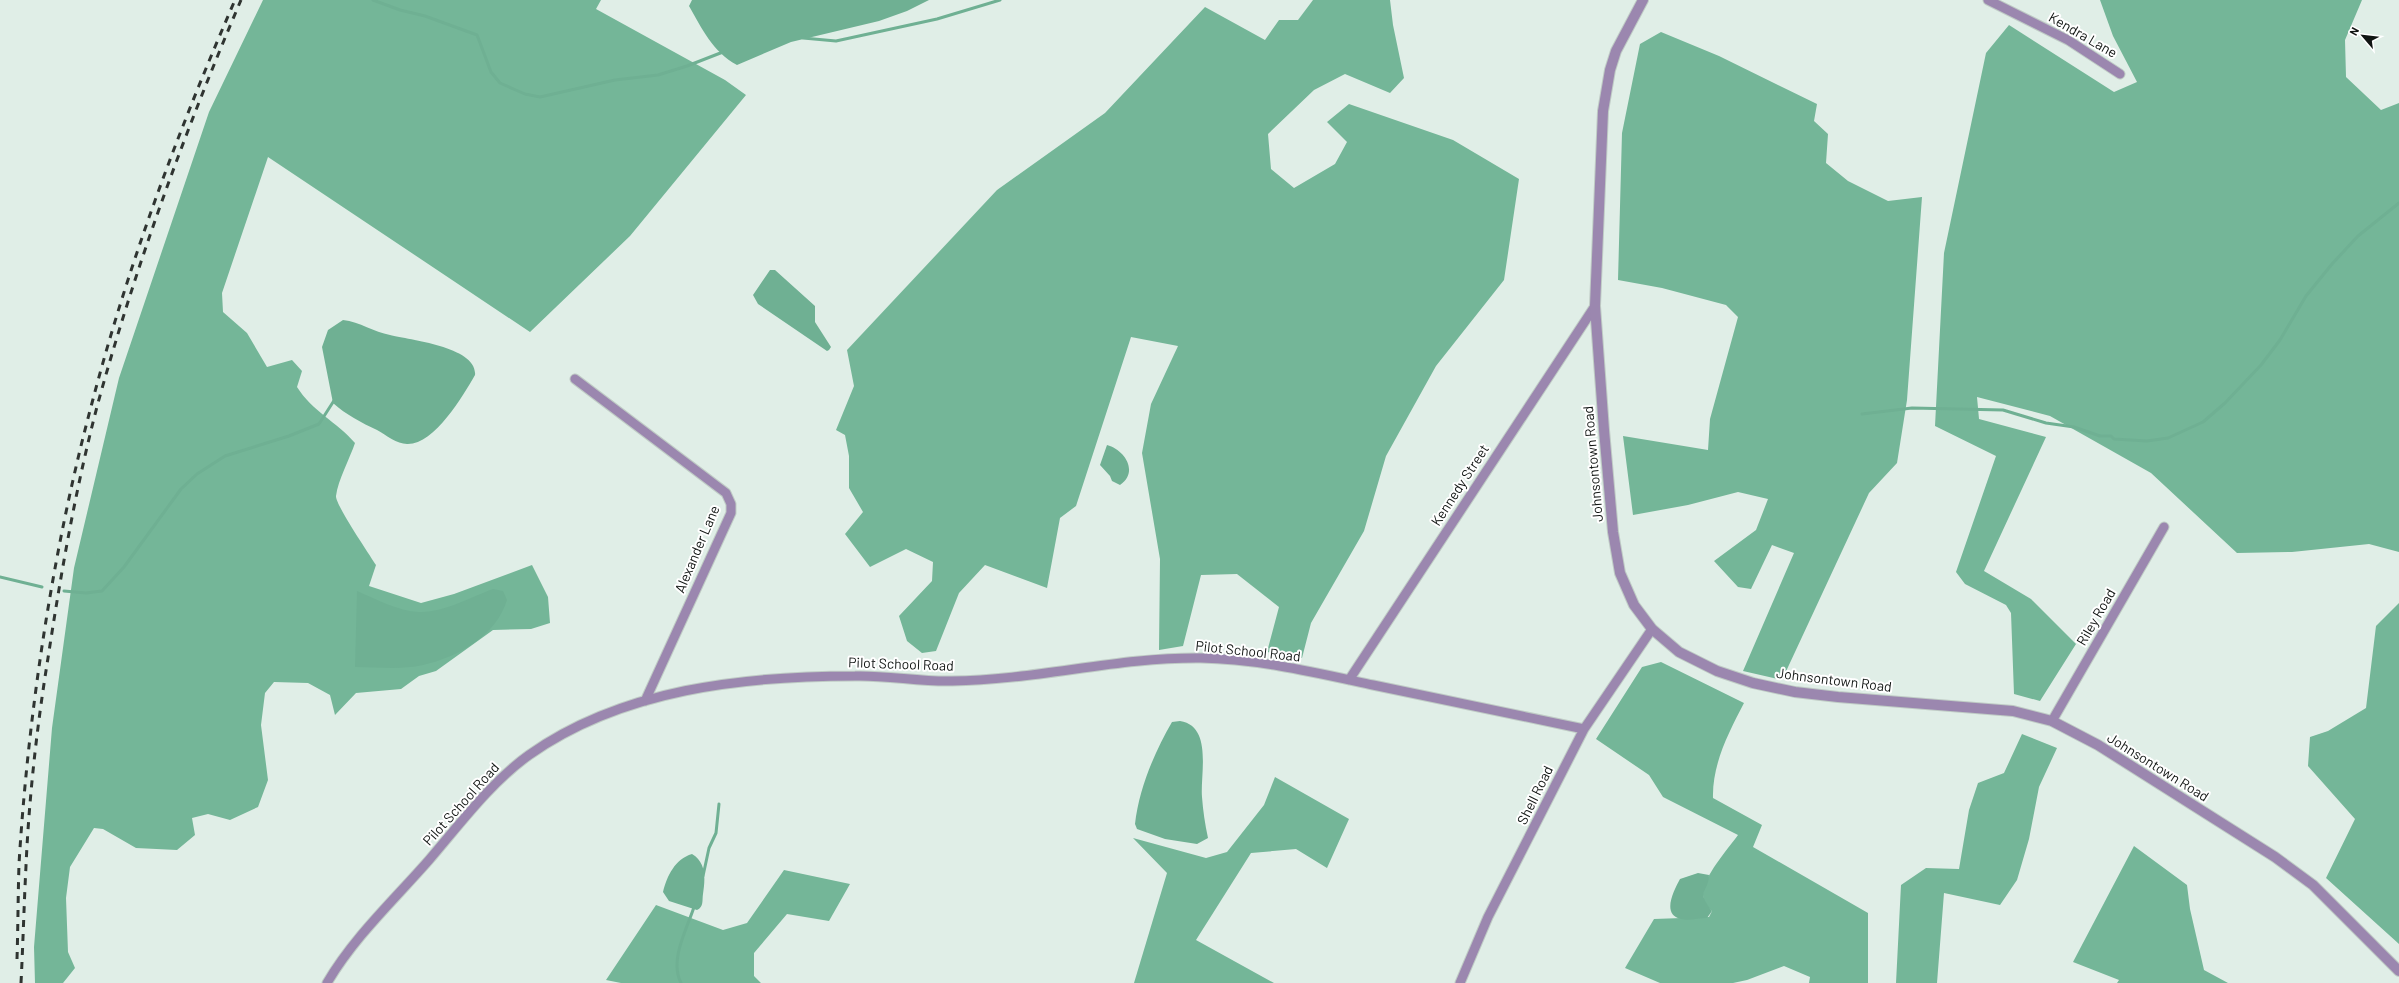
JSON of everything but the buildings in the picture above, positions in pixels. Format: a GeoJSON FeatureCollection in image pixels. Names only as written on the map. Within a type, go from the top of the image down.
{"type":"FeatureCollection","features":[{"type":"Feature","properties":{"kind":"street","name":"Johnsontown Road"},"geometry":{"type":"LineString","coordinates":[[1642,0],[1616,51],[1610,70],[1603,111],[1595,306],[1604,438],[1613,532],[1619,566],[1634,605],[1652,629],[1679,652],[1717,672],[1753,683],[1795,692],[1838,697],[2013,711],[2052,721],[2104,749],[2274,857],[2313,885],[2399,971]]}},
{"type":"Feature","properties":{"kind":"street","name":"Kendra Lane"},"geometry":{"type":"LineString","coordinates":[[1988,0],[2068,40],[2120,74]]}},
{"type":"Feature","properties":{"kind":"street","name":"Kennedy Street"},"geometry":{"type":"LineString","coordinates":[[1349,680],[1595,306]]}},
{"type":"Feature","properties":{"kind":"street","name":"Alexander Lane"},"geometry":{"type":"LineString","coordinates":[[575,379],[726,493],[731,504],[731,514],[645,701]]}},
{"type":"Feature","properties":{"kind":"street","name":"Riley Road"},"geometry":{"type":"LineString","coordinates":[[2052,721],[2164,527]]}},
{"type":"Feature","properties":{"kind":"street","name":"Shell Road"},"geometry":{"type":"LineString","coordinates":[[1460,983],[1488,917],[1584,729],[1652,629]]}},
{"type":"Feature","properties":{"kind":"street","name":"Pilot School Road"},"geometry":{"type":"LineString","coordinates":[[327,983],[359,938],[497,782],[529,755],[569,731],[645,701],[695,688],[749,680],[859,676],[950,681],[991,679],[1159,660],[1203,658],[1277,666],[1584,729]]}},
{"type":"Feature","properties":{"kind":"shaded area"},"geometry":{"type":"Polygon","coordinates":[[[263,0],[601,0],[596,9],[725,80],[746,95],[630,236],[530,332],[268,157],[222,293],[223,312],[247,333],[267,367],[292,360],[302,371],[297,387],[303,395],[317,410],[355,443],[336,496],[346,518],[376,565],[369,586],[421,603],[454,594],[532,565],[548,597],[550,623],[531,629],[493,630],[436,671],[419,676],[401,689],[356,693],[335,715],[330,695],[308,683],[274,682],[265,693],[261,725],[268,780],[258,807],[230,820],[208,814],[192,818],[195,835],[177,850],[136,848],[103,829],[94,828],[70,867],[66,898],[68,952],[75,968],[63,983],[35,983],[34,947],[52,728],[74,568],[119,378],[209,112],[263,0]]]}},
{"type":"Feature","properties":{"kind":"shaded area"},"geometry":{"type":"Polygon","coordinates":[[[692,0],[929,0],[907,11],[879,21],[791,42],[737,65],[721,54],[709,39],[689,6],[692,0]]]}},
{"type":"Feature","properties":{"kind":"shaded area"},"geometry":{"type":"Polygon","coordinates":[[[1313,0],[1390,0],[1393,25],[1404,78],[1390,93],[1345,74],[1314,90],[1268,134],[1271,169],[1294,188],[1335,164],[1347,142],[1327,122],[1349,104],[1453,140],[1519,179],[1504,280],[1436,366],[1386,456],[1364,531],[1311,623],[1302,658],[1267,652],[1279,607],[1237,574],[1201,575],[1183,646],[1159,650],[1160,559],[1142,453],[1151,404],[1178,346],[1131,337],[1076,506],[1060,518],[1047,588],[985,565],[959,593],[936,651],[922,653],[907,641],[899,616],[932,581],[933,562],[906,549],[870,567],[845,534],[863,512],[849,488],[849,456],[845,435],[836,430],[854,386],[847,350],[997,190],[1105,113],[1205,7],[1265,40],[1279,20],[1298,20],[1313,0]]]}},
{"type":"Feature","properties":{"kind":"shaded area"},"geometry":{"type":"Polygon","coordinates":[[[2100,0],[2362,0],[2345,40],[2346,77],[2381,110],[2399,103],[2399,552],[2369,544],[2292,552],[2237,553],[2151,473],[2050,416],[1977,397],[1979,419],[2046,437],[1984,571],[2031,599],[2076,644],[2040,701],[2014,694],[2011,613],[2006,605],[1965,584],[1956,572],[1996,456],[1935,426],[1944,253],[1986,53],[2009,25],[2114,92],[2137,82],[2113,36],[2100,0]]]}},
{"type":"Feature","properties":{"kind":"shaded area"},"geometry":{"type":"Polygon","coordinates":[[[1661,32],[1719,56],[1817,104],[1814,121],[1828,134],[1826,163],[1848,181],[1888,201],[1922,197],[1907,400],[1897,463],[1869,493],[1782,680],[1743,671],[1794,553],[1772,545],[1751,589],[1738,587],[1714,561],[1756,530],[1768,499],[1738,492],[1688,505],[1633,515],[1623,436],[1708,450],[1710,419],[1738,317],[1726,305],[1662,288],[1618,280],[1622,133],[1640,44],[1661,32]]]}},
{"type":"Feature","properties":{"kind":"shaded area"},"geometry":{"type":"Polygon","coordinates":[[[770,270],[775,270],[815,306],[815,322],[831,347],[829,350],[827,351],[758,304],[753,295],[770,270]]]}},
{"type":"Feature","properties":{"kind":"shaded area"},"geometry":{"type":"Polygon","coordinates":[[[343,320],[384,334],[441,346],[455,351],[466,358],[473,365],[475,375],[463,395],[447,418],[427,437],[417,442],[407,444],[399,443],[354,418],[333,403],[322,347],[328,330],[343,320]]]}},
{"type":"Feature","properties":{"kind":"shaded area"},"geometry":{"type":"Polygon","coordinates":[[[1107,445],[1114,448],[1124,456],[1129,468],[1129,474],[1126,480],[1120,485],[1112,481],[1110,476],[1100,465],[1107,445]]]}},
{"type":"Feature","properties":{"kind":"shaded area"},"geometry":{"type":"Polygon","coordinates":[[[493,589],[503,591],[507,600],[502,613],[485,634],[462,650],[449,657],[415,667],[355,667],[357,591],[395,607],[411,611],[428,612],[457,604],[493,589]]]}},
{"type":"Feature","properties":{"kind":"shaded area"},"geometry":{"type":"Polygon","coordinates":[[[2399,603],[2399,944],[2326,878],[2355,819],[2308,766],[2310,737],[2328,731],[2366,708],[2376,626],[2399,603]]]}},
{"type":"Feature","properties":{"kind":"shaded area"},"geometry":{"type":"Polygon","coordinates":[[[1661,662],[1744,703],[1727,737],[1718,761],[1713,785],[1713,798],[1762,825],[1753,847],[1868,913],[1868,983],[1809,983],[1810,977],[1784,966],[1747,980],[1733,983],[1660,983],[1625,968],[1654,919],[1709,917],[1712,911],[1704,900],[1704,888],[1716,864],[1738,835],[1663,797],[1649,775],[1596,739],[1642,667],[1661,662]]]}},
{"type":"Feature","properties":{"kind":"shaded area"},"geometry":{"type":"Polygon","coordinates":[[[1180,721],[1190,725],[1197,732],[1201,741],[1203,753],[1202,797],[1208,838],[1197,844],[1165,839],[1137,829],[1135,824],[1140,798],[1153,759],[1172,722],[1180,721]]]}},
{"type":"Feature","properties":{"kind":"shaded area"},"geometry":{"type":"Polygon","coordinates":[[[2022,734],[2057,748],[2039,787],[2029,839],[2017,880],[2000,905],[1944,893],[1937,983],[1896,983],[1901,885],[1926,868],[1959,869],[1969,810],[1978,783],[2004,773],[2022,734]]]}},
{"type":"Feature","properties":{"kind":"shaded area"},"geometry":{"type":"Polygon","coordinates":[[[1275,777],[1349,819],[1327,868],[1296,849],[1251,853],[1196,940],[1274,983],[1134,983],[1167,873],[1133,838],[1206,858],[1227,852],[1264,805],[1275,777]]]}},
{"type":"Feature","properties":{"kind":"shaded area"},"geometry":{"type":"Polygon","coordinates":[[[2134,846],[2187,885],[2190,909],[2204,970],[2228,983],[2117,983],[2119,980],[2073,962],[2134,846]]]}},
{"type":"Feature","properties":{"kind":"shaded area"},"geometry":{"type":"Polygon","coordinates":[[[692,854],[700,862],[704,872],[702,903],[701,907],[697,910],[669,901],[663,892],[669,874],[676,864],[686,856],[692,854]]]}},
{"type":"Feature","properties":{"kind":"shaded area"},"geometry":{"type":"Polygon","coordinates":[[[784,870],[850,884],[829,921],[787,914],[754,953],[754,976],[761,983],[621,983],[606,980],[656,905],[723,930],[747,923],[784,870]]]}},
{"type":"Feature","properties":{"kind":"shaded area"},"geometry":{"type":"Polygon","coordinates":[[[1698,873],[1709,875],[1707,886],[1703,895],[1712,911],[1707,918],[1687,920],[1675,917],[1670,907],[1672,895],[1680,879],[1698,873]]]}},
{"type":"Feature","properties":{"kind":"waterway"},"geometry":{"type":"LineString","coordinates":[[373,0],[400,10],[425,16],[477,35],[491,72],[500,83],[525,94],[540,97],[615,80],[658,75],[723,52]]}},
{"type":"Feature","properties":{"kind":"waterway"},"geometry":{"type":"LineString","coordinates":[[803,38],[836,41],[937,19],[1000,0]]}},
{"type":"Feature","properties":{"kind":"waterway"},"geometry":{"type":"LineString","coordinates":[[1862,414],[1912,408],[2003,410],[2046,423],[2074,427],[2100,436],[2111,436],[2114,439],[2147,441],[2168,438],[2203,422],[2225,403],[2261,365],[2280,340],[2306,296],[2332,264],[2358,236],[2399,203]]}},
{"type":"Feature","properties":{"kind":"waterway"},"geometry":{"type":"LineString","coordinates":[[64,591],[86,593],[102,591],[124,567],[181,489],[197,474],[225,456],[289,436],[319,424],[335,399]]}},
{"type":"Feature","properties":{"kind":"waterway"},"geometry":{"type":"LineString","coordinates":[[0,577],[42,587]]}},
{"type":"Feature","properties":{"kind":"waterway"},"geometry":{"type":"LineString","coordinates":[[703,876],[709,848],[716,833],[719,804]]}},
{"type":"Feature","properties":{"kind":"waterway"},"geometry":{"type":"LineString","coordinates":[[681,983],[677,965],[678,955],[680,945],[694,907]]}},
{"type":"Feature","properties":{"kind":"railway"},"geometry":{"type":"LineString","coordinates":[[17,959],[19,864],[29,749],[44,632],[65,515],[78,458],[106,351],[138,249],[174,149],[235,0]]}},
{"type":"Feature","properties":{"kind":"railway"},"geometry":{"type":"LineString","coordinates":[[21,983],[27,840],[37,736],[58,594],[90,434],[128,300],[145,249],[200,99],[241,0]]}}]}
